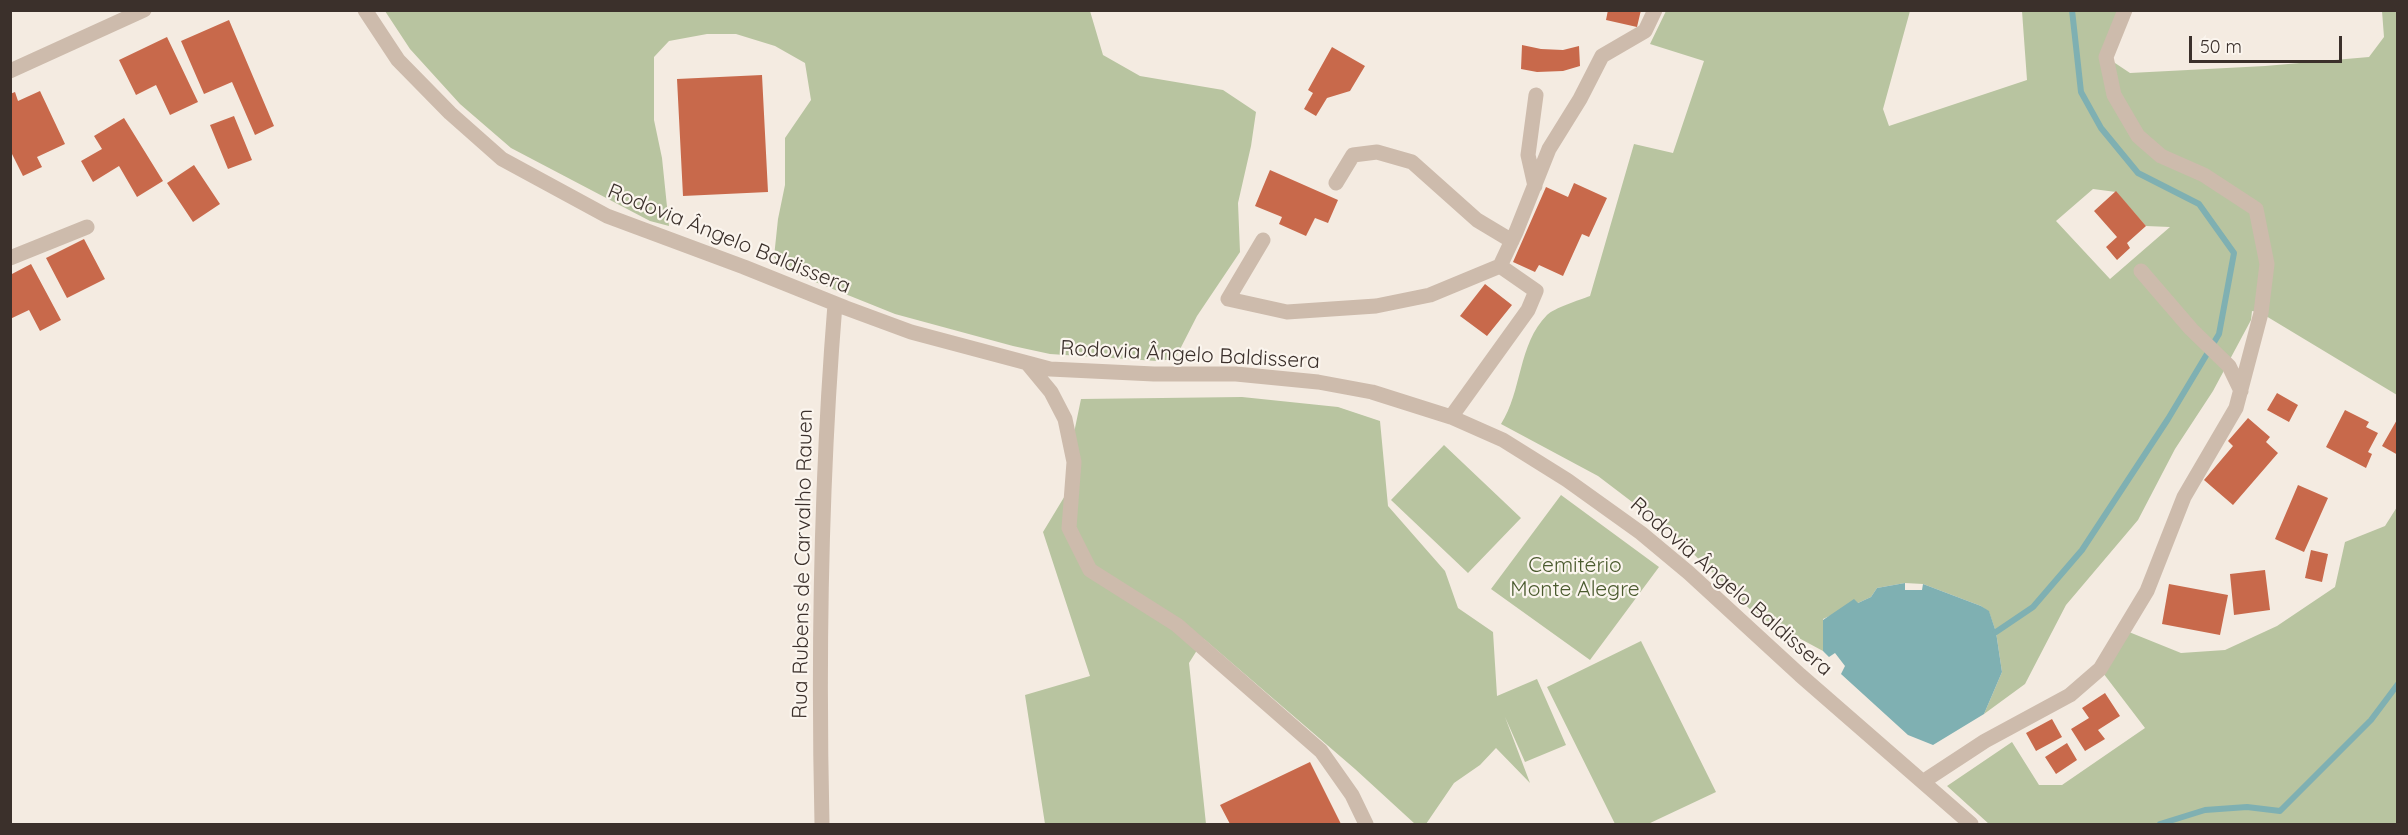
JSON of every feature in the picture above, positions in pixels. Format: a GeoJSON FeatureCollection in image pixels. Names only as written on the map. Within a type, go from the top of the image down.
{"type":"FeatureCollection","features":[{"type":"Feature","properties":{"kind":"street"},"geometry":{"type":"LineString","coordinates":[[10,71],[144,10]]}},
{"type":"Feature","properties":{"kind":"street","name":"Rodovia Ângelo Baldissera"},"geometry":{"type":"LineString","coordinates":[[365,10],[398,60],[450,113],[502,159],[607,216],[835,304],[911,332],[1050,369],[1154,374],[1236,374],[1318,382],[1372,392],[1451,417],[1503,440],[1568,480],[1641,533],[1689,573],[1800,675],[1924,781],[1971,825]]}},
{"type":"Feature","properties":{"kind":"street"},"geometry":{"type":"LineString","coordinates":[[1263,240],[1228,299],[1287,312],[1376,306],[1430,295],[1500,266],[1549,149],[1580,99],[1602,56],[1645,31],[1655,10]]}},
{"type":"Feature","properties":{"kind":"street"},"geometry":{"type":"LineString","coordinates":[[1924,781],[1985,741],[2070,695],[2100,669],[2147,591],[2184,497],[2236,408],[2241,391],[2261,313],[2267,264],[2256,209],[2204,175],[2161,156],[2138,136],[2114,95],[2106,57],[2125,10]]}},
{"type":"Feature","properties":{"kind":"street"},"geometry":{"type":"LineString","coordinates":[[1535,186],[1528,155],[1536,95]]}},
{"type":"Feature","properties":{"kind":"street"},"geometry":{"type":"LineString","coordinates":[[1336,183],[1353,155],[1377,152],[1412,162],[1478,220],[1512,241]]}},
{"type":"Feature","properties":{"kind":"street"},"geometry":{"type":"LineString","coordinates":[[10,258],[87,227]]}},
{"type":"Feature","properties":{"kind":"street"},"geometry":{"type":"LineString","coordinates":[[1451,417],[1528,309],[1536,291],[1500,266]]}},
{"type":"Feature","properties":{"kind":"street"},"geometry":{"type":"LineString","coordinates":[[2141,271],[2191,329],[2229,366],[2241,391]]}},
{"type":"Feature","properties":{"kind":"street","name":"Rua Rubens de Carvalho Rauen"},"geometry":{"type":"LineString","coordinates":[[822,825],[820,714],[826,447],[835,304]]}},
{"type":"Feature","properties":{"kind":"street"},"geometry":{"type":"LineString","coordinates":[[1027,363],[1051,392],[1065,419],[1074,462],[1069,528],[1090,570],[1177,625],[1321,751],[1352,795],[1366,825]]}},
{"type":"Feature","properties":{"kind":"green space"},"geometry":{"type":"Polygon","coordinates":[[[385,11],[1090,11],[1103,55],[1140,76],[1223,90],[1256,112],[1238,203],[1240,252],[1197,316],[1175,359],[1157,361],[1050,354],[895,314],[783,269],[774,257],[785,185],[785,138],[811,100],[805,63],[775,46],[736,34],[707,34],[669,41],[654,57],[654,120],[662,158],[669,226],[650,221],[511,148],[460,104],[410,49],[385,11]]]}},
{"type":"Feature","properties":{"kind":"green space"},"geometry":{"type":"Polygon","coordinates":[[[1666,11],[1910,11],[1883,109],[1889,126],[2027,80],[2022,11],[2120,11],[2106,57],[2130,73],[2265,66],[2369,57],[2384,37],[2382,11],[2397,11],[2397,395],[2261,313],[2252,311],[2251,320],[2213,391],[2175,449],[2138,520],[2066,605],[2025,684],[1984,714],[2002,672],[1996,632],[1989,612],[1981,606],[1923,584],[1905,583],[1877,588],[1871,597],[1823,619],[1823,651],[1756,615],[1669,530],[1598,476],[1501,424],[1513,398],[1525,354],[1538,327],[1550,312],[1590,296],[1634,144],[1673,153],[1704,61],[1650,44],[1666,11]],[[2093,189],[2056,221],[2110,279],[2170,227],[2146,226],[2116,192],[2093,189]]]}},
{"type":"Feature","properties":{"kind":"green space"},"geometry":{"type":"Polygon","coordinates":[[[1242,397],[1338,407],[1380,421],[1388,506],[1445,571],[1458,608],[1493,632],[1497,696],[1537,679],[1566,745],[1525,762],[1505,717],[1530,783],[1496,748],[1480,765],[1454,783],[1426,824],[1415,824],[1204,639],[1189,663],[1206,824],[1045,824],[1025,695],[1090,676],[1043,532],[1066,494],[1069,457],[1081,399],[1242,397]]]}},
{"type":"Feature","properties":{"kind":"green space"},"geometry":{"type":"Polygon","coordinates":[[[1444,445],[1521,518],[1468,573],[1391,500],[1444,445]]]}},
{"type":"Feature","properties":{"kind":"green space","name":"Cemitério Monte Alegre"},"geometry":{"type":"Polygon","coordinates":[[[1561,495],[1659,567],[1590,660],[1491,589],[1561,495]]]}},
{"type":"Feature","properties":{"kind":"green space"},"geometry":{"type":"Polygon","coordinates":[[[2397,507],[2397,824],[1989,824],[1947,786],[2012,742],[2039,785],[2062,785],[2145,728],[2100,669],[2124,630],[2181,653],[2225,650],[2277,626],[2335,587],[2345,542],[2385,526],[2397,507]]]}},
{"type":"Feature","properties":{"kind":"green space"},"geometry":{"type":"Polygon","coordinates":[[[1641,641],[1716,792],[1648,824],[1615,824],[1547,687],[1641,641]]]}},
{"type":"Feature","properties":{"kind":"water"},"geometry":{"type":"Polygon","coordinates":[[[1905,583],[1905,590],[1922,590],[1923,584],[1981,606],[1989,611],[1996,632],[2002,672],[1984,714],[1933,745],[1908,735],[1841,674],[1845,666],[1835,653],[1829,657],[1823,651],[1823,620],[1854,599],[1858,603],[1871,597],[1877,588],[1905,583]]]}},
{"type":"Feature","properties":{"kind":"building"},"geometry":{"type":"Polygon","coordinates":[[[1608,10],[1641,10],[1637,27],[1606,20],[1608,10]]]}},
{"type":"Feature","properties":{"kind":"building"},"geometry":{"type":"Polygon","coordinates":[[[229,20],[274,126],[255,135],[232,82],[204,94],[181,41],[229,20]]]}},
{"type":"Feature","properties":{"kind":"building"},"geometry":{"type":"Polygon","coordinates":[[[167,37],[198,102],[170,115],[156,85],[136,95],[119,60],[167,37]]]}},
{"type":"Feature","properties":{"kind":"building"},"geometry":{"type":"Polygon","coordinates":[[[1522,45],[1563,50],[1579,46],[1580,66],[1563,71],[1537,72],[1521,69],[1522,45]]]}},
{"type":"Feature","properties":{"kind":"building"},"geometry":{"type":"Polygon","coordinates":[[[1332,47],[1365,66],[1350,91],[1327,98],[1316,116],[1304,109],[1313,93],[1308,90],[1332,47]]]}},
{"type":"Feature","properties":{"kind":"building"},"geometry":{"type":"Polygon","coordinates":[[[762,75],[768,192],[683,196],[677,79],[762,75]]]}},
{"type":"Feature","properties":{"kind":"building"},"geometry":{"type":"Polygon","coordinates":[[[40,91],[65,144],[37,157],[42,167],[23,176],[10,150],[10,94],[15,92],[18,101],[40,91]]]}},
{"type":"Feature","properties":{"kind":"building"},"geometry":{"type":"Polygon","coordinates":[[[234,116],[252,160],[228,169],[210,125],[234,116]]]}},
{"type":"Feature","properties":{"kind":"building"},"geometry":{"type":"Polygon","coordinates":[[[124,118],[163,181],[137,197],[119,166],[93,182],[81,161],[102,149],[94,136],[124,118]]]}},
{"type":"Feature","properties":{"kind":"building"},"geometry":{"type":"Polygon","coordinates":[[[194,165],[220,204],[193,222],[167,183],[194,165]]]}},
{"type":"Feature","properties":{"kind":"building"},"geometry":{"type":"Polygon","coordinates":[[[1270,170],[1338,200],[1328,223],[1315,218],[1306,236],[1279,224],[1282,217],[1255,206],[1270,170]]]}},
{"type":"Feature","properties":{"kind":"building"},"geometry":{"type":"Polygon","coordinates":[[[1574,183],[1607,198],[1589,237],[1582,234],[1563,276],[1539,265],[1535,272],[1513,262],[1546,187],[1568,197],[1574,183]]]}},
{"type":"Feature","properties":{"kind":"building"},"geometry":{"type":"Polygon","coordinates":[[[2116,191],[2146,226],[2127,243],[2130,248],[2117,260],[2106,247],[2117,237],[2094,211],[2116,191]]]}},
{"type":"Feature","properties":{"kind":"building"},"geometry":{"type":"Polygon","coordinates":[[[84,239],[105,279],[67,298],[46,258],[84,239]]]}},
{"type":"Feature","properties":{"kind":"building"},"geometry":{"type":"Polygon","coordinates":[[[31,264],[61,320],[40,331],[29,310],[10,319],[10,275],[31,264]]]}},
{"type":"Feature","properties":{"kind":"building"},"geometry":{"type":"Polygon","coordinates":[[[1485,284],[1512,305],[1487,336],[1460,316],[1485,284]]]}},
{"type":"Feature","properties":{"kind":"building"},"geometry":{"type":"Polygon","coordinates":[[[2277,393],[2298,405],[2289,422],[2267,410],[2277,393]]]}},
{"type":"Feature","properties":{"kind":"building"},"geometry":{"type":"Polygon","coordinates":[[[2345,410],[2369,422],[2366,427],[2378,433],[2368,452],[2372,454],[2366,468],[2326,447],[2345,410]]]}},
{"type":"Feature","properties":{"kind":"building"},"geometry":{"type":"Polygon","coordinates":[[[2248,418],[2270,437],[2266,442],[2278,453],[2233,505],[2204,480],[2233,446],[2228,441],[2248,418]]]}},
{"type":"Feature","properties":{"kind":"building"},"geometry":{"type":"Polygon","coordinates":[[[2398,418],[2398,455],[2382,446],[2398,418]]]}},
{"type":"Feature","properties":{"kind":"building"},"geometry":{"type":"Polygon","coordinates":[[[2298,485],[2328,498],[2304,552],[2275,539],[2298,485]]]}},
{"type":"Feature","properties":{"kind":"building"},"geometry":{"type":"Polygon","coordinates":[[[2311,550],[2328,554],[2322,582],[2305,578],[2311,550]]]}},
{"type":"Feature","properties":{"kind":"building"},"geometry":{"type":"Polygon","coordinates":[[[2265,570],[2270,610],[2234,615],[2230,574],[2265,570]]]}},
{"type":"Feature","properties":{"kind":"building"},"geometry":{"type":"Polygon","coordinates":[[[2169,584],[2228,595],[2220,635],[2162,624],[2169,584]]]}},
{"type":"Feature","properties":{"kind":"building"},"geometry":{"type":"Polygon","coordinates":[[[2105,693],[2120,716],[2098,730],[2105,739],[2085,751],[2071,729],[2089,718],[2082,708],[2105,693]]]}},
{"type":"Feature","properties":{"kind":"building"},"geometry":{"type":"Polygon","coordinates":[[[2052,719],[2062,737],[2036,751],[2026,733],[2052,719]]]}},
{"type":"Feature","properties":{"kind":"building"},"geometry":{"type":"Polygon","coordinates":[[[2067,743],[2077,760],[2056,774],[2045,757],[2067,743]]]}},
{"type":"Feature","properties":{"kind":"building"},"geometry":{"type":"Polygon","coordinates":[[[1310,762],[1341,824],[1230,824],[1220,805],[1310,762]]]}},
{"type":"Feature","properties":{"kind":"waterway"},"geometry":{"type":"LineString","coordinates":[[1996,632],[2033,607],[2082,550],[2168,419],[2219,334],[2234,253],[2199,204],[2138,173],[2101,128],[2081,92],[2072,10]]}},
{"type":"Feature","properties":{"kind":"waterway"},"geometry":{"type":"LineString","coordinates":[[2160,824],[2205,810],[2247,807],[2280,811],[2371,720],[2398,684]]}}]}
